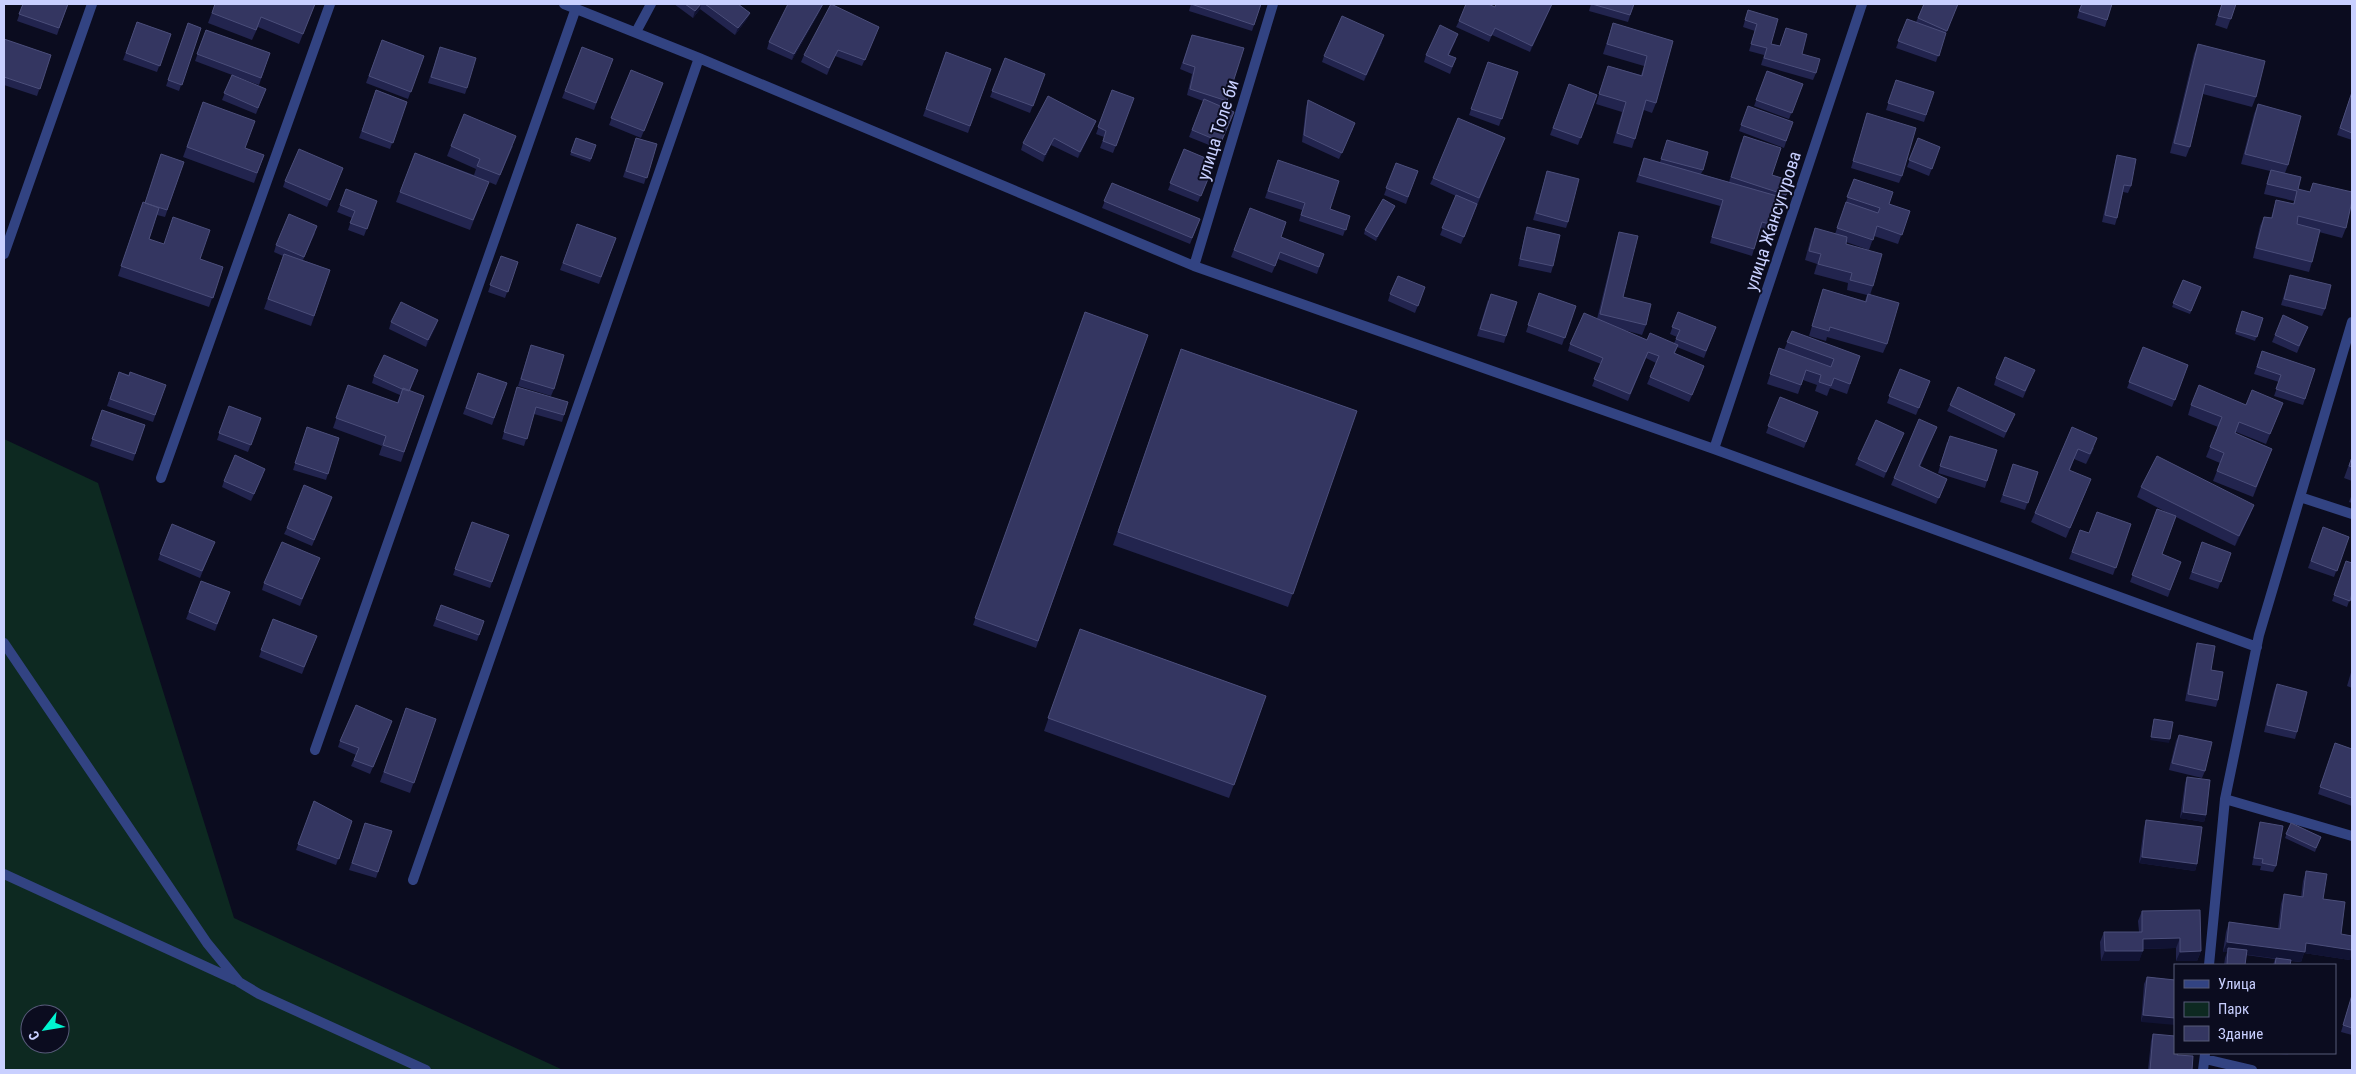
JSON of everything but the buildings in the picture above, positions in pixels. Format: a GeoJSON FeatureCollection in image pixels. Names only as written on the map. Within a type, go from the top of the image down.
{"type":"FeatureCollection","features":[{"type":"Feature","properties":{"kind":"street"},"geometry":{"type":"LineString","coordinates":[[4,254],[92,4]]}},
{"type":"Feature","properties":{"kind":"street"},"geometry":{"type":"LineString","coordinates":[[161,478],[330,4]]}},
{"type":"Feature","properties":{"kind":"street"},"geometry":{"type":"LineString","coordinates":[[564,4],[699,58],[1194,266],[1714,449],[2257,647]]}},
{"type":"Feature","properties":{"kind":"street"},"geometry":{"type":"LineString","coordinates":[[636,32],[651,4]]}},
{"type":"Feature","properties":{"kind":"street","name":"улица Толе би"},"geometry":{"type":"LineString","coordinates":[[1194,266],[1274,4]]}},
{"type":"Feature","properties":{"kind":"street","name":"улица Жансугурова"},"geometry":{"type":"LineString","coordinates":[[1714,449],[1862,4]]}},
{"type":"Feature","properties":{"kind":"street"},"geometry":{"type":"LineString","coordinates":[[315,750],[576,8]]}},
{"type":"Feature","properties":{"kind":"street"},"geometry":{"type":"LineString","coordinates":[[413,880],[699,58]]}},
{"type":"Feature","properties":{"kind":"street"},"geometry":{"type":"LineString","coordinates":[[2209,964],[2224,798],[2257,647],[2352,322]]}},
{"type":"Feature","properties":{"kind":"street"},"geometry":{"type":"LineString","coordinates":[[2300,497],[2352,514]]}},
{"type":"Feature","properties":{"kind":"street"},"geometry":{"type":"LineString","coordinates":[[4,643],[208,942],[238,982]]}},
{"type":"Feature","properties":{"kind":"street"},"geometry":{"type":"LineString","coordinates":[[2224,798],[2352,836]]}},
{"type":"Feature","properties":{"kind":"street"},"geometry":{"type":"LineString","coordinates":[[4,874],[426,1070]]}},
{"type":"Feature","properties":{"kind":"street"},"geometry":{"type":"LineString","coordinates":[[2203,1070],[2205,1056],[2252,1070]]}},
{"type":"Feature","properties":{"kind":"green space"},"geometry":{"type":"Polygon","coordinates":[[[4,439],[98,483],[234,918],[563,1070],[4,1070],[4,439]]]}}]}
